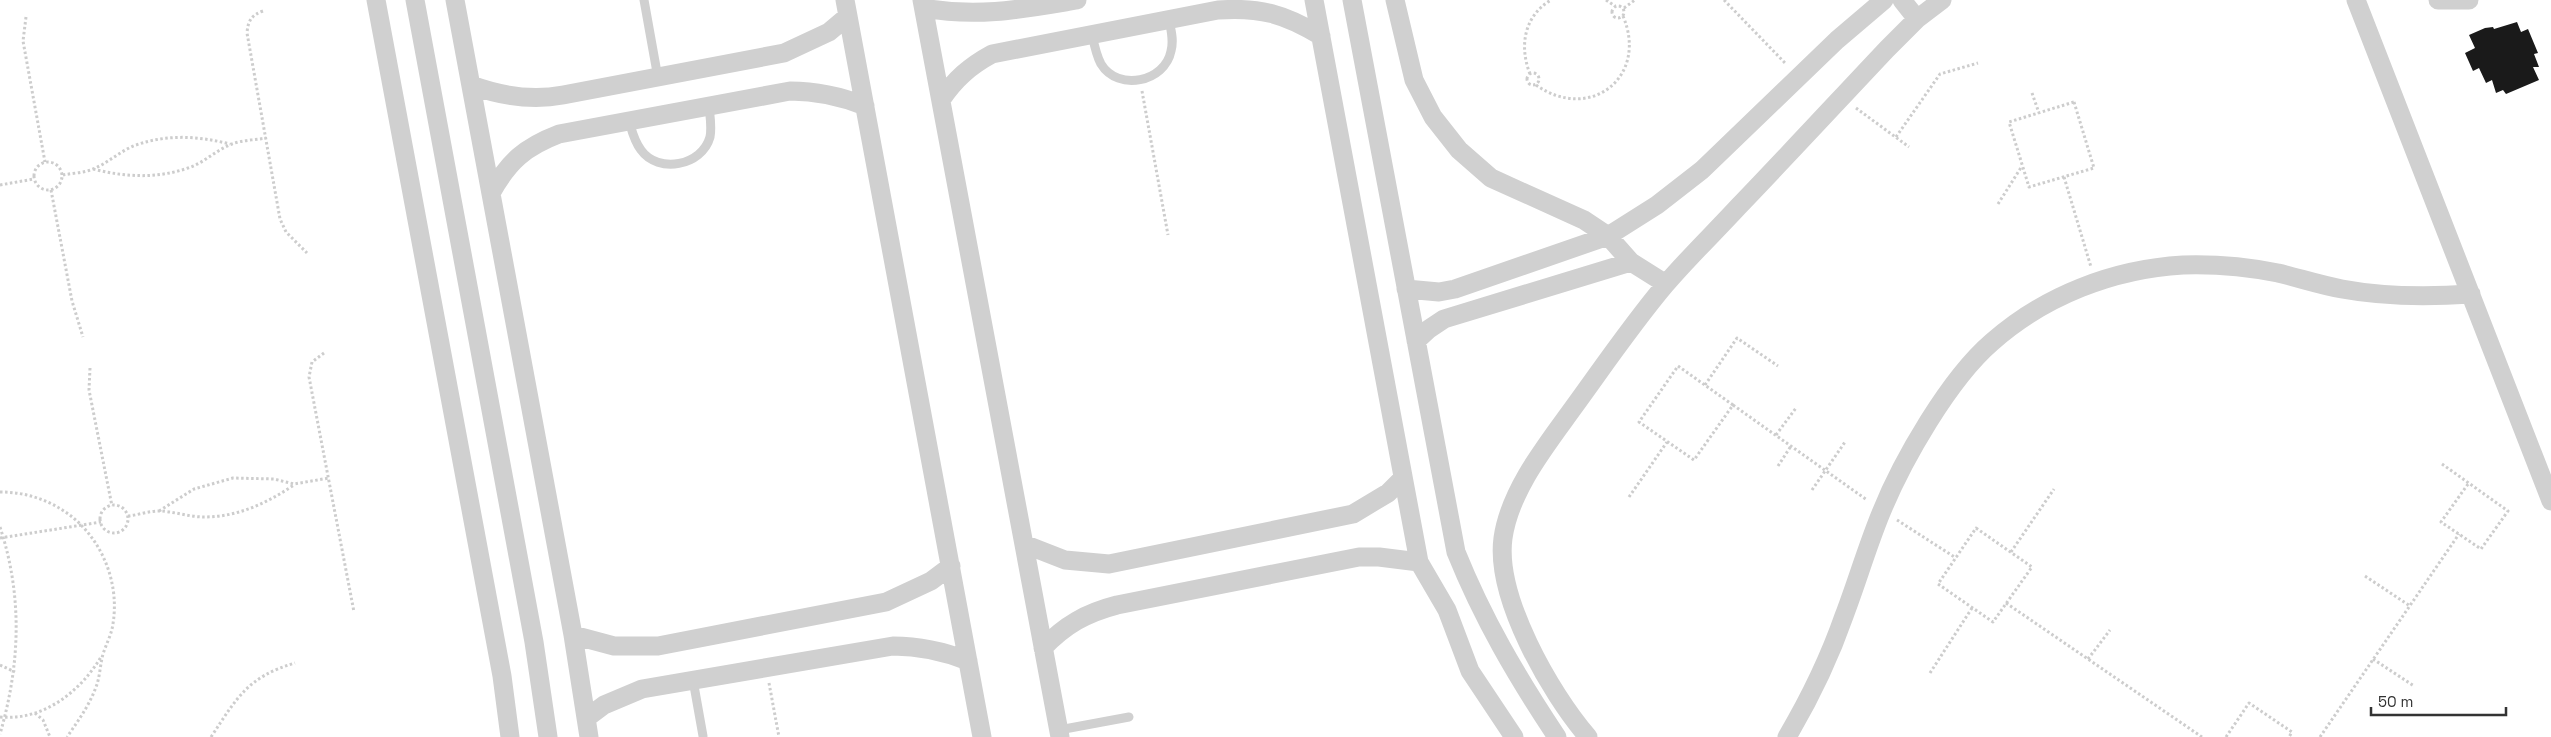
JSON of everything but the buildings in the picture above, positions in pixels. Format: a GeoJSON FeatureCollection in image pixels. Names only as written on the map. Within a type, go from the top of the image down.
{"type":"FeatureCollection","features":[{"type":"Feature","properties":{"kind":"street"},"geometry":{"type":"LineString","coordinates":[[376,0],[502,676],[510,737]]}},
{"type":"Feature","properties":{"kind":"street"},"geometry":{"type":"LineString","coordinates":[[415,0],[532,632],[548,737]]}},
{"type":"Feature","properties":{"kind":"street"},"geometry":{"type":"LineString","coordinates":[[455,0],[574,635],[588,717],[589,737]]}},
{"type":"Feature","properties":{"kind":"street"},"geometry":{"type":"LineString","coordinates":[[1059,734],[923,4],[965,14],[986,14],[1077,0]]}},
{"type":"Feature","properties":{"kind":"street"},"geometry":{"type":"LineString","coordinates":[[1314,0],[1419,562],[1447,610],[1470,671],[1514,737]]}},
{"type":"Feature","properties":{"kind":"street"},"geometry":{"type":"LineString","coordinates":[[1352,0],[1456,552],[1476,602],[1502,649],[1557,737]]}},
{"type":"Feature","properties":{"kind":"street"},"geometry":{"type":"LineString","coordinates":[[1395,0],[1414,80],[1433,118],[1459,150],[1491,178],[1584,220],[1608,236],[1631,262],[1666,284]]}},
{"type":"Feature","properties":{"kind":"street"},"geometry":{"type":"LineString","coordinates":[[1902,0],[1917,19]]}},
{"type":"Feature","properties":{"kind":"street"},"geometry":{"type":"LineString","coordinates":[[1588,737],[1554,691],[1531,650],[1513,606],[1504,573],[1503,538],[1512,507],[1529,474],[1568,415],[1666,284],[1917,19],[1942,0]]}},
{"type":"Feature","properties":{"kind":"street"},"geometry":{"type":"LineString","coordinates":[[2356,0],[2551,502]]}},
{"type":"Feature","properties":{"kind":"street"},"geometry":{"type":"LineString","coordinates":[[2438,0],[2469,0]]}},
{"type":"Feature","properties":{"kind":"street"},"geometry":{"type":"LineString","coordinates":[[1406,289],[1439,292],[1455,289],[1608,236],[1657,205],[1702,170],[1880,1]]}},
{"type":"Feature","properties":{"kind":"street"},"geometry":{"type":"LineString","coordinates":[[471,85],[491,92],[532,98],[553,97],[784,53],[829,32],[847,8]]}},
{"type":"Feature","properties":{"kind":"street"},"geometry":{"type":"LineString","coordinates":[[847,8],[968,661],[980,737]]}},
{"type":"Feature","properties":{"kind":"street"},"geometry":{"type":"LineString","coordinates":[[941,100],[954,81],[971,66],[992,54],[1218,10],[1245,8],[1281,16],[1298,22],[1321,36]]}},
{"type":"Feature","properties":{"kind":"street"},"geometry":{"type":"LineString","coordinates":[[491,193],[502,173],[518,156],[537,142],[559,134],[799,91],[816,91],[841,96],[865,106]]}},
{"type":"Feature","properties":{"kind":"street"},"geometry":{"type":"LineString","coordinates":[[1416,341],[1444,319],[1631,262]]}},
{"type":"Feature","properties":{"kind":"street"},"geometry":{"type":"LineString","coordinates":[[1788,737],[1808,702],[1828,658],[1882,511],[1925,427],[1959,379],[1990,343],[2022,319],[2060,296],[2096,282],[2142,269],[2184,265],[2277,273],[2310,283],[2370,293],[2422,296],[2470,294]]}},
{"type":"Feature","properties":{"kind":"street"},"geometry":{"type":"LineString","coordinates":[[1024,544],[1065,560],[1109,564],[1353,514],[1372,505],[1403,478]]}},
{"type":"Feature","properties":{"kind":"street"},"geometry":{"type":"LineString","coordinates":[[1044,648],[1058,632],[1095,610],[1359,558],[1379,557],[1419,562]]}},
{"type":"Feature","properties":{"kind":"street"},"geometry":{"type":"LineString","coordinates":[[574,635],[614,646],[658,646],[886,602],[931,581],[950,566]]}},
{"type":"Feature","properties":{"kind":"street"},"geometry":{"type":"LineString","coordinates":[[588,717],[622,695],[642,689],[893,646],[919,646],[944,652],[968,661]]}},
{"type":"Feature","properties":{"kind":"lane"},"geometry":{"type":"LineString","coordinates":[[644,0],[658,78]]}},
{"type":"Feature","properties":{"kind":"lane"},"geometry":{"type":"LineString","coordinates":[[1092,34],[1102,66],[1112,75],[1119,78],[1140,80],[1154,75],[1165,65],[1171,52],[1172,37],[1169,20]]}},
{"type":"Feature","properties":{"kind":"lane"},"geometry":{"type":"LineString","coordinates":[[629,121],[641,151],[654,161],[670,165],[687,162],[701,153],[710,138],[709,106]]}},
{"type":"Feature","properties":{"kind":"lane"},"geometry":{"type":"LineString","coordinates":[[692,680],[703,736]]}},
{"type":"Feature","properties":{"kind":"lane"},"geometry":{"type":"LineString","coordinates":[[1059,734],[1129,717]]}},
{"type":"Feature","properties":{"kind":"path"},"geometry":{"type":"LineString","coordinates":[[1551,0],[1535,14],[1524,36],[1523,49],[1530,74],[1527,77],[1529,84],[1536,85],[1562,98],[1576,100],[1590,98],[1615,83],[1624,71],[1630,51],[1629,29],[1623,16],[1624,8],[1635,0]]}},
{"type":"Feature","properties":{"kind":"path"},"geometry":{"type":"LineString","coordinates":[[1606,0],[1615,6],[1624,8]]}},
{"type":"Feature","properties":{"kind":"path"},"geometry":{"type":"LineString","coordinates":[[1724,0],[1799,77]]}},
{"type":"Feature","properties":{"kind":"path"},"geometry":{"type":"LineString","coordinates":[[1615,6],[1612,9],[1613,16],[1620,18],[1623,16]]}},
{"type":"Feature","properties":{"kind":"path"},"geometry":{"type":"LineString","coordinates":[[264,10],[254,14],[248,22],[247,33],[280,219],[290,238],[307,253]]}},
{"type":"Feature","properties":{"kind":"path"},"geometry":{"type":"LineString","coordinates":[[26,17],[23,41],[46,162]]}},
{"type":"Feature","properties":{"kind":"path"},"geometry":{"type":"LineString","coordinates":[[1896,137],[1940,74],[1978,63]]}},
{"type":"Feature","properties":{"kind":"path"},"geometry":{"type":"LineString","coordinates":[[1530,74],[1534,73],[1540,78],[1536,85]]}},
{"type":"Feature","properties":{"kind":"path"},"geometry":{"type":"LineString","coordinates":[[1140,80],[1168,235]]}},
{"type":"Feature","properties":{"kind":"path"},"geometry":{"type":"LineString","coordinates":[[2032,93],[2039,113]]}},
{"type":"Feature","properties":{"kind":"path"},"geometry":{"type":"LineString","coordinates":[[1841,98],[1909,147]]}},
{"type":"Feature","properties":{"kind":"path"},"geometry":{"type":"LineString","coordinates":[[2074,102],[2094,168],[2029,187],[2022,166],[2009,122],[2074,102]]}},
{"type":"Feature","properties":{"kind":"path"},"geometry":{"type":"LineString","coordinates":[[63,175],[93,169],[121,152],[159,139],[207,138],[231,144]]}},
{"type":"Feature","properties":{"kind":"path"},"geometry":{"type":"LineString","coordinates":[[93,169],[117,175],[165,174],[196,164],[231,144],[266,138]]}},
{"type":"Feature","properties":{"kind":"path"},"geometry":{"type":"LineString","coordinates":[[46,162],[58,164],[63,175],[61,182],[51,190],[40,188],[34,179],[36,168],[46,162]]}},
{"type":"Feature","properties":{"kind":"path"},"geometry":{"type":"LineString","coordinates":[[1998,204],[2022,166]]}},
{"type":"Feature","properties":{"kind":"path"},"geometry":{"type":"LineString","coordinates":[[2064,177],[2096,282]]}},
{"type":"Feature","properties":{"kind":"path"},"geometry":{"type":"LineString","coordinates":[[0,185],[34,179]]}},
{"type":"Feature","properties":{"kind":"path"},"geometry":{"type":"LineString","coordinates":[[51,190],[72,301],[83,337]]}},
{"type":"Feature","properties":{"kind":"path"},"geometry":{"type":"LineString","coordinates":[[1705,385],[1737,338],[1778,366]]}},
{"type":"Feature","properties":{"kind":"path"},"geometry":{"type":"LineString","coordinates":[[324,353],[317,356],[309,369],[354,612]]}},
{"type":"Feature","properties":{"kind":"path"},"geometry":{"type":"LineString","coordinates":[[1733,405],[1694,460],[1639,422],[1678,366],[1776,435],[1882,511],[1956,558]]}},
{"type":"Feature","properties":{"kind":"path"},"geometry":{"type":"LineString","coordinates":[[90,368],[89,390],[112,506]]}},
{"type":"Feature","properties":{"kind":"path"},"geometry":{"type":"LineString","coordinates":[[1776,435],[1796,408]]}},
{"type":"Feature","properties":{"kind":"path"},"geometry":{"type":"LineString","coordinates":[[1629,497],[1667,442]]}},
{"type":"Feature","properties":{"kind":"path"},"geometry":{"type":"LineString","coordinates":[[1812,490],[1845,442]]}},
{"type":"Feature","properties":{"kind":"path"},"geometry":{"type":"LineString","coordinates":[[1778,466],[1791,446]]}},
{"type":"Feature","properties":{"kind":"path"},"geometry":{"type":"LineString","coordinates":[[2442,464],[2508,511],[2481,549],[2441,522],[2468,484]]}},
{"type":"Feature","properties":{"kind":"path"},"geometry":{"type":"LineString","coordinates":[[159,511],[194,489],[233,478],[267,479],[294,484],[329,478]]}},
{"type":"Feature","properties":{"kind":"path"},"geometry":{"type":"LineString","coordinates":[[128,516],[159,511],[182,516],[230,515],[253,508],[274,498],[294,484]]}},
{"type":"Feature","properties":{"kind":"path"},"geometry":{"type":"LineString","coordinates":[[2011,552],[2054,489]]}},
{"type":"Feature","properties":{"kind":"path"},"geometry":{"type":"LineString","coordinates":[[0,492],[13,492],[38,498],[62,509],[82,525],[99,547],[110,573],[114,600],[113,619],[97,686],[83,714],[67,737]]}},
{"type":"Feature","properties":{"kind":"path"},"geometry":{"type":"LineString","coordinates":[[112,506],[125,510],[128,516],[128,524],[124,530],[117,533],[110,532],[104,528],[101,522],[101,515],[105,509],[112,506]]}},
{"type":"Feature","properties":{"kind":"path"},"geometry":{"type":"LineString","coordinates":[[2,538],[101,522]]}},
{"type":"Feature","properties":{"kind":"path"},"geometry":{"type":"LineString","coordinates":[[0,527],[12,571],[16,604],[17,638],[15,672],[0,734]]}},
{"type":"Feature","properties":{"kind":"path"},"geometry":{"type":"LineString","coordinates":[[1976,528],[2011,552],[2032,567],[1993,622],[1938,584],[1976,528]]}},
{"type":"Feature","properties":{"kind":"path"},"geometry":{"type":"LineString","coordinates":[[2320,737],[2459,534]]}},
{"type":"Feature","properties":{"kind":"path"},"geometry":{"type":"LineString","coordinates":[[2364,576],[2410,606]]}},
{"type":"Feature","properties":{"kind":"path"},"geometry":{"type":"LineString","coordinates":[[2006,603],[2202,737]]}},
{"type":"Feature","properties":{"kind":"path"},"geometry":{"type":"LineString","coordinates":[[1930,672],[1972,608]]}},
{"type":"Feature","properties":{"kind":"path"},"geometry":{"type":"LineString","coordinates":[[2088,659],[2110,630]]}},
{"type":"Feature","properties":{"kind":"path"},"geometry":{"type":"LineString","coordinates":[[0,718],[34,713],[55,704],[75,691],[91,674],[103,655]]}},
{"type":"Feature","properties":{"kind":"path"},"geometry":{"type":"LineString","coordinates":[[2373,659],[2414,686]]}},
{"type":"Feature","properties":{"kind":"path"},"geometry":{"type":"LineString","coordinates":[[211,737],[237,698],[253,682],[273,670],[294,663]]}},
{"type":"Feature","properties":{"kind":"path"},"geometry":{"type":"LineString","coordinates":[[0,665],[15,672]]}},
{"type":"Feature","properties":{"kind":"path"},"geometry":{"type":"LineString","coordinates":[[766,667],[778,737]]}},
{"type":"Feature","properties":{"kind":"path"},"geometry":{"type":"LineString","coordinates":[[2226,737],[2249,702],[2292,732],[2288,737]]}},
{"type":"Feature","properties":{"kind":"path"},"geometry":{"type":"LineString","coordinates":[[34,713],[43,720],[50,737]]}}]}
